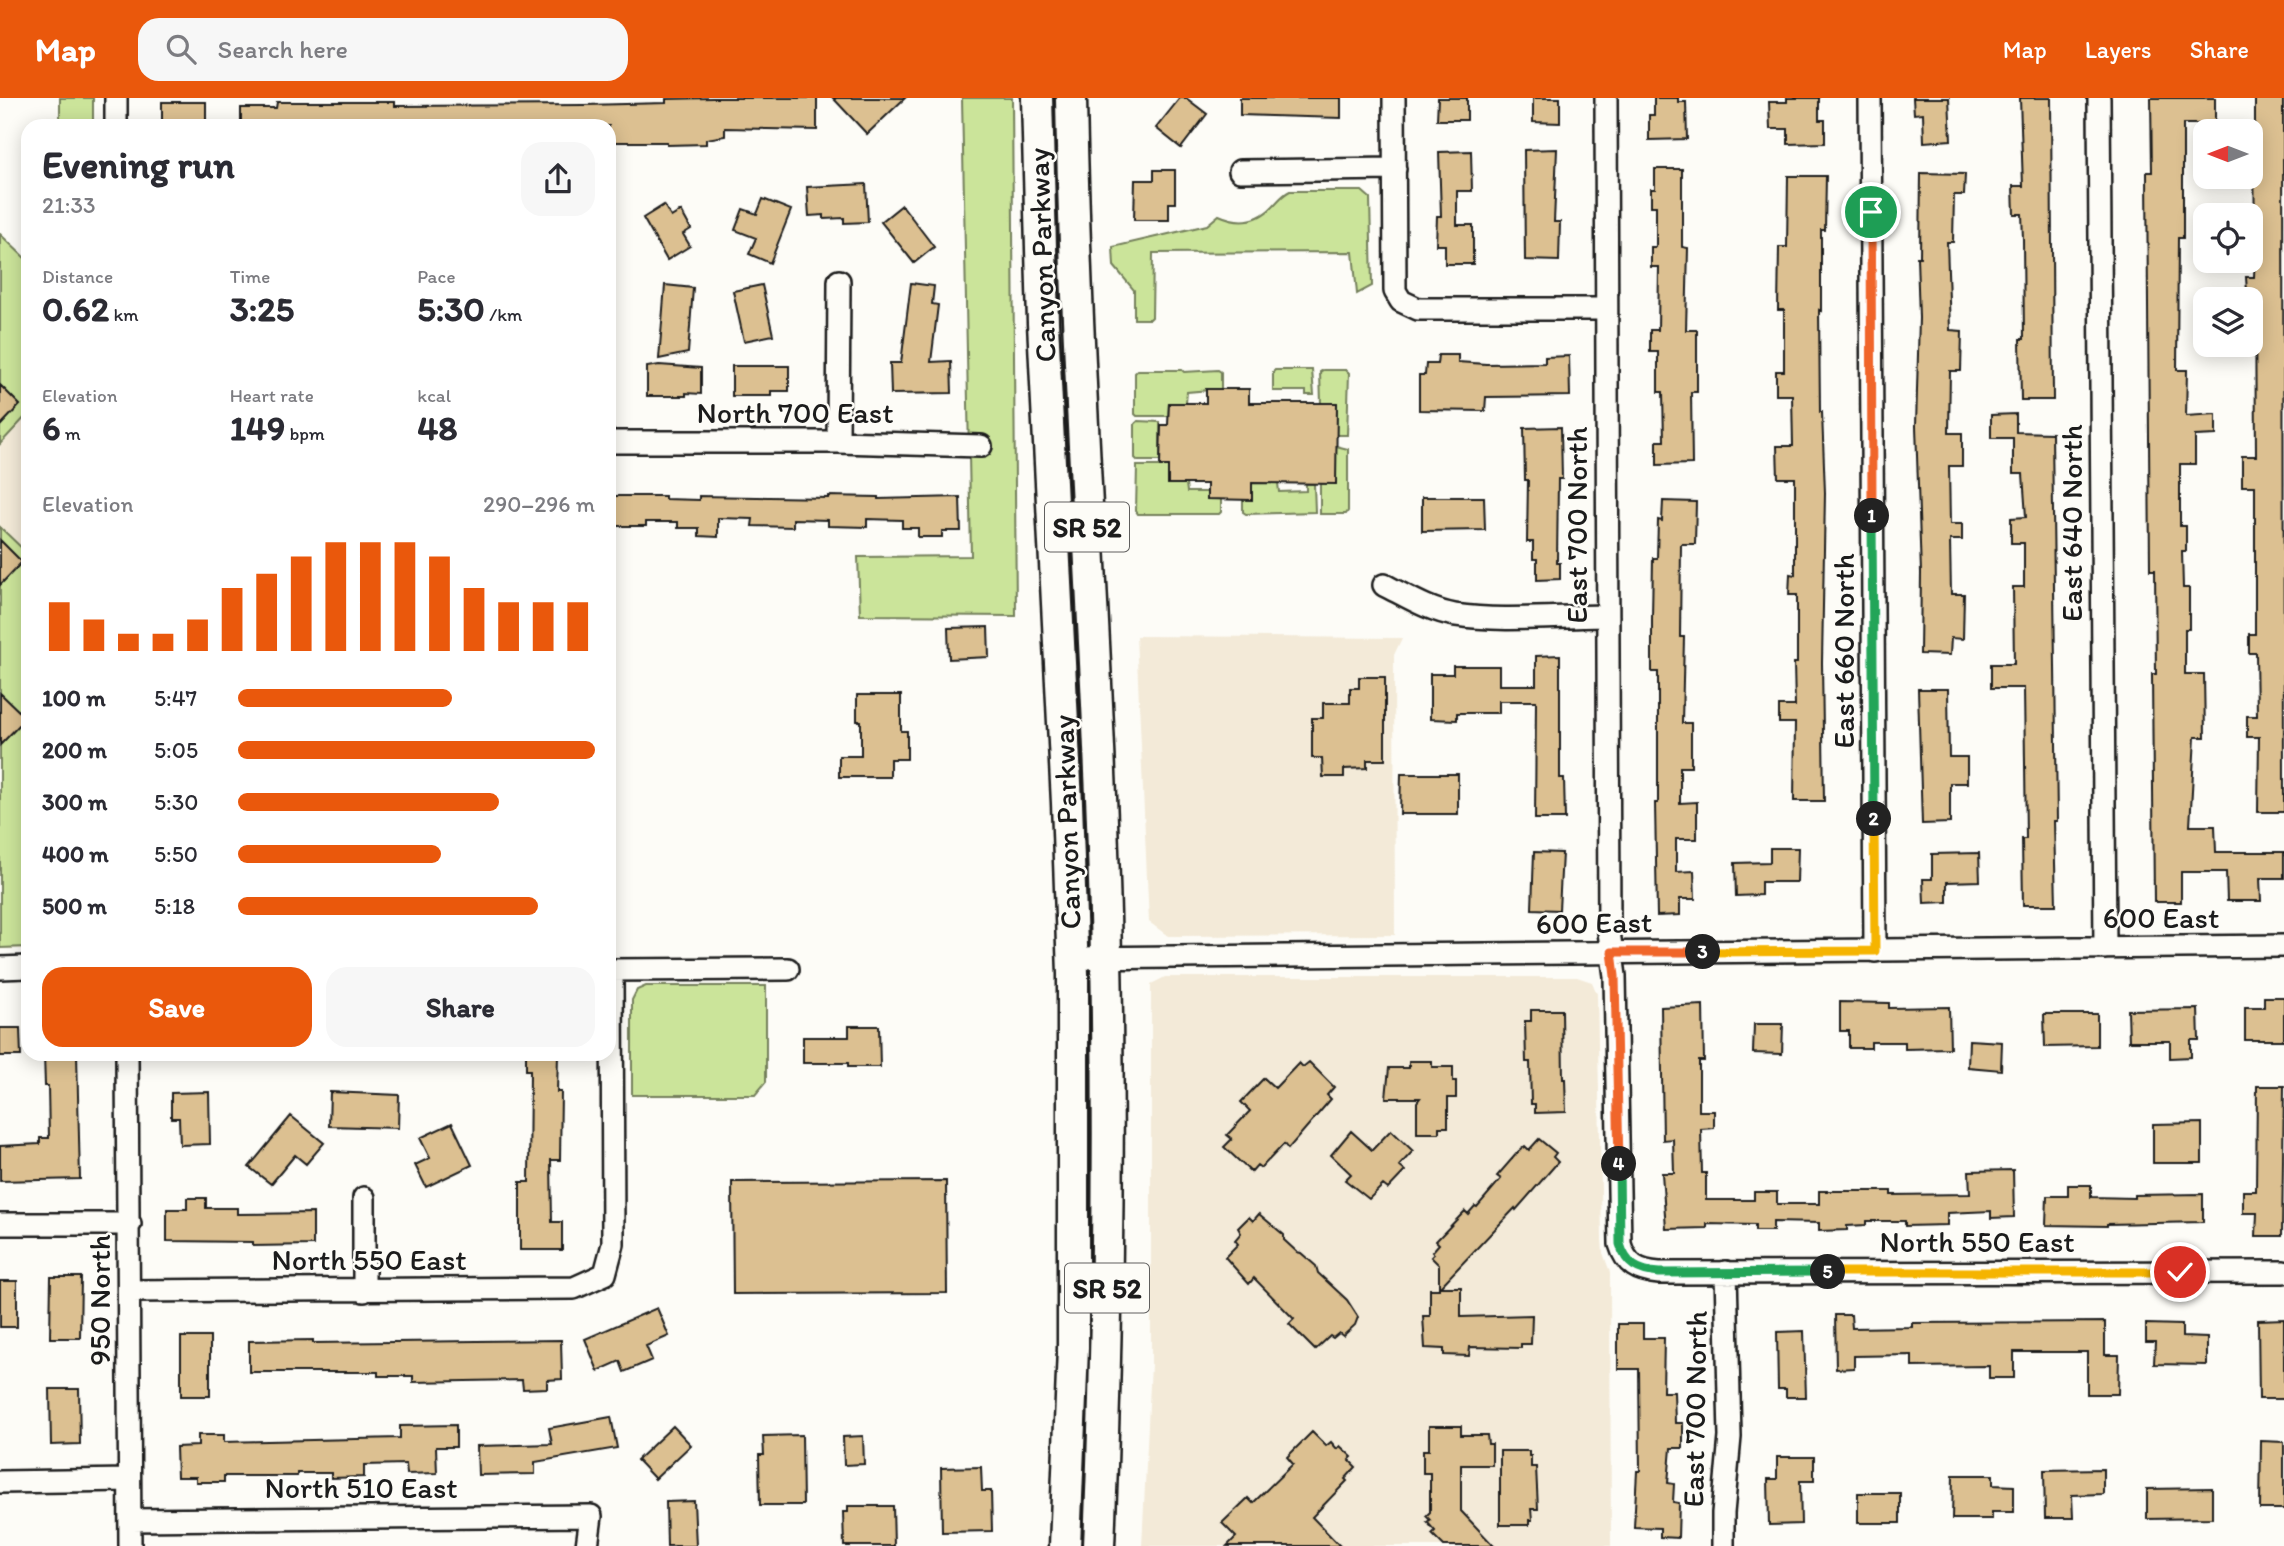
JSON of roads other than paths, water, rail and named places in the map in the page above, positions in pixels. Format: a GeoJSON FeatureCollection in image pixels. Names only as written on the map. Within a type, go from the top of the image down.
{"type":"FeatureCollection","features":[{"type":"Feature","properties":{"kind":"highway","name":"Canyon Parkway"},"geometry":{"type":"LineString","coordinates":[[1037,98],[1043,323],[1068,803],[1073,958],[1073,1348],[1065,1546]]}},
{"type":"Feature","properties":{"kind":"highway","name":"Canyon Parkway"},"geometry":{"type":"LineString","coordinates":[[1071,98],[1077,332],[1102,822],[1106,957],[1107,1280],[1099,1546]]}},
{"type":"Feature","properties":{"kind":"street"},"geometry":{"type":"LineString","coordinates":[[116,98],[116,119]]}},
{"type":"Feature","properties":{"kind":"street"},"geometry":{"type":"LineString","coordinates":[[1394,98],[1395,291],[1401,301],[1418,309],[1606,310]]}},
{"type":"Feature","properties":{"kind":"street","name":"East 700 North"},"geometry":{"type":"LineString","coordinates":[[1606,98],[1609,932],[1615,976],[1620,1244],[1629,1264]]}},
{"type":"Feature","properties":{"kind":"street","name":"East 660 North"},"geometry":{"type":"LineString","coordinates":[[1870,98],[1875,951]]}},
{"type":"Feature","properties":{"kind":"street","name":"East 640 North"},"geometry":{"type":"LineString","coordinates":[[2099,98],[2105,948]]}},
{"type":"Feature","properties":{"kind":"street"},"geometry":{"type":"LineString","coordinates":[[1240,172],[1395,169]]}},
{"type":"Feature","properties":{"kind":"street"},"geometry":{"type":"LineString","coordinates":[[838,442],[839,281]]}},
{"type":"Feature","properties":{"kind":"street","name":"North 700 East"},"geometry":{"type":"LineString","coordinates":[[616,442],[838,442],[981,446]]}},
{"type":"Feature","properties":{"kind":"street"},"geometry":{"type":"LineString","coordinates":[[1384,585],[1438,611],[1454,615],[1608,616]]}},
{"type":"Feature","properties":{"kind":"street","name":"600 East"},"geometry":{"type":"LineString","coordinates":[[1073,958],[2284,946]]}},
{"type":"Feature","properties":{"kind":"street"},"geometry":{"type":"LineString","coordinates":[[0,968],[21,967]]}},
{"type":"Feature","properties":{"kind":"street"},"geometry":{"type":"LineString","coordinates":[[616,971],[788,969]]}},
{"type":"Feature","properties":{"kind":"street","name":"950 North"},"geometry":{"type":"LineString","coordinates":[[127,1061],[130,1546]]}},
{"type":"Feature","properties":{"kind":"street","name":"North 550 East"},"geometry":{"type":"LineString","coordinates":[[130,1291],[574,1288],[605,1274],[612,1244],[611,1061]]}},
{"type":"Feature","properties":{"kind":"street"},"geometry":{"type":"LineString","coordinates":[[365,1198],[365,1291]]}},
{"type":"Feature","properties":{"kind":"street"},"geometry":{"type":"LineString","coordinates":[[0,1224],[130,1224]]}},
{"type":"Feature","properties":{"kind":"street","name":"North 550 East"},"geometry":{"type":"LineString","coordinates":[[1629,1264],[1646,1272],[2284,1272]]}},
{"type":"Feature","properties":{"kind":"street","name":"East 700 North"},"geometry":{"type":"LineString","coordinates":[[1723,1546],[1723,1513],[1730,1437],[1726,1272]]}},
{"type":"Feature","properties":{"kind":"street"},"geometry":{"type":"LineString","coordinates":[[0,1482],[129,1480]]}},
{"type":"Feature","properties":{"kind":"street","name":"North 510 East"},"geometry":{"type":"LineString","coordinates":[[131,1520],[591,1516],[587,1546]]}}]}
